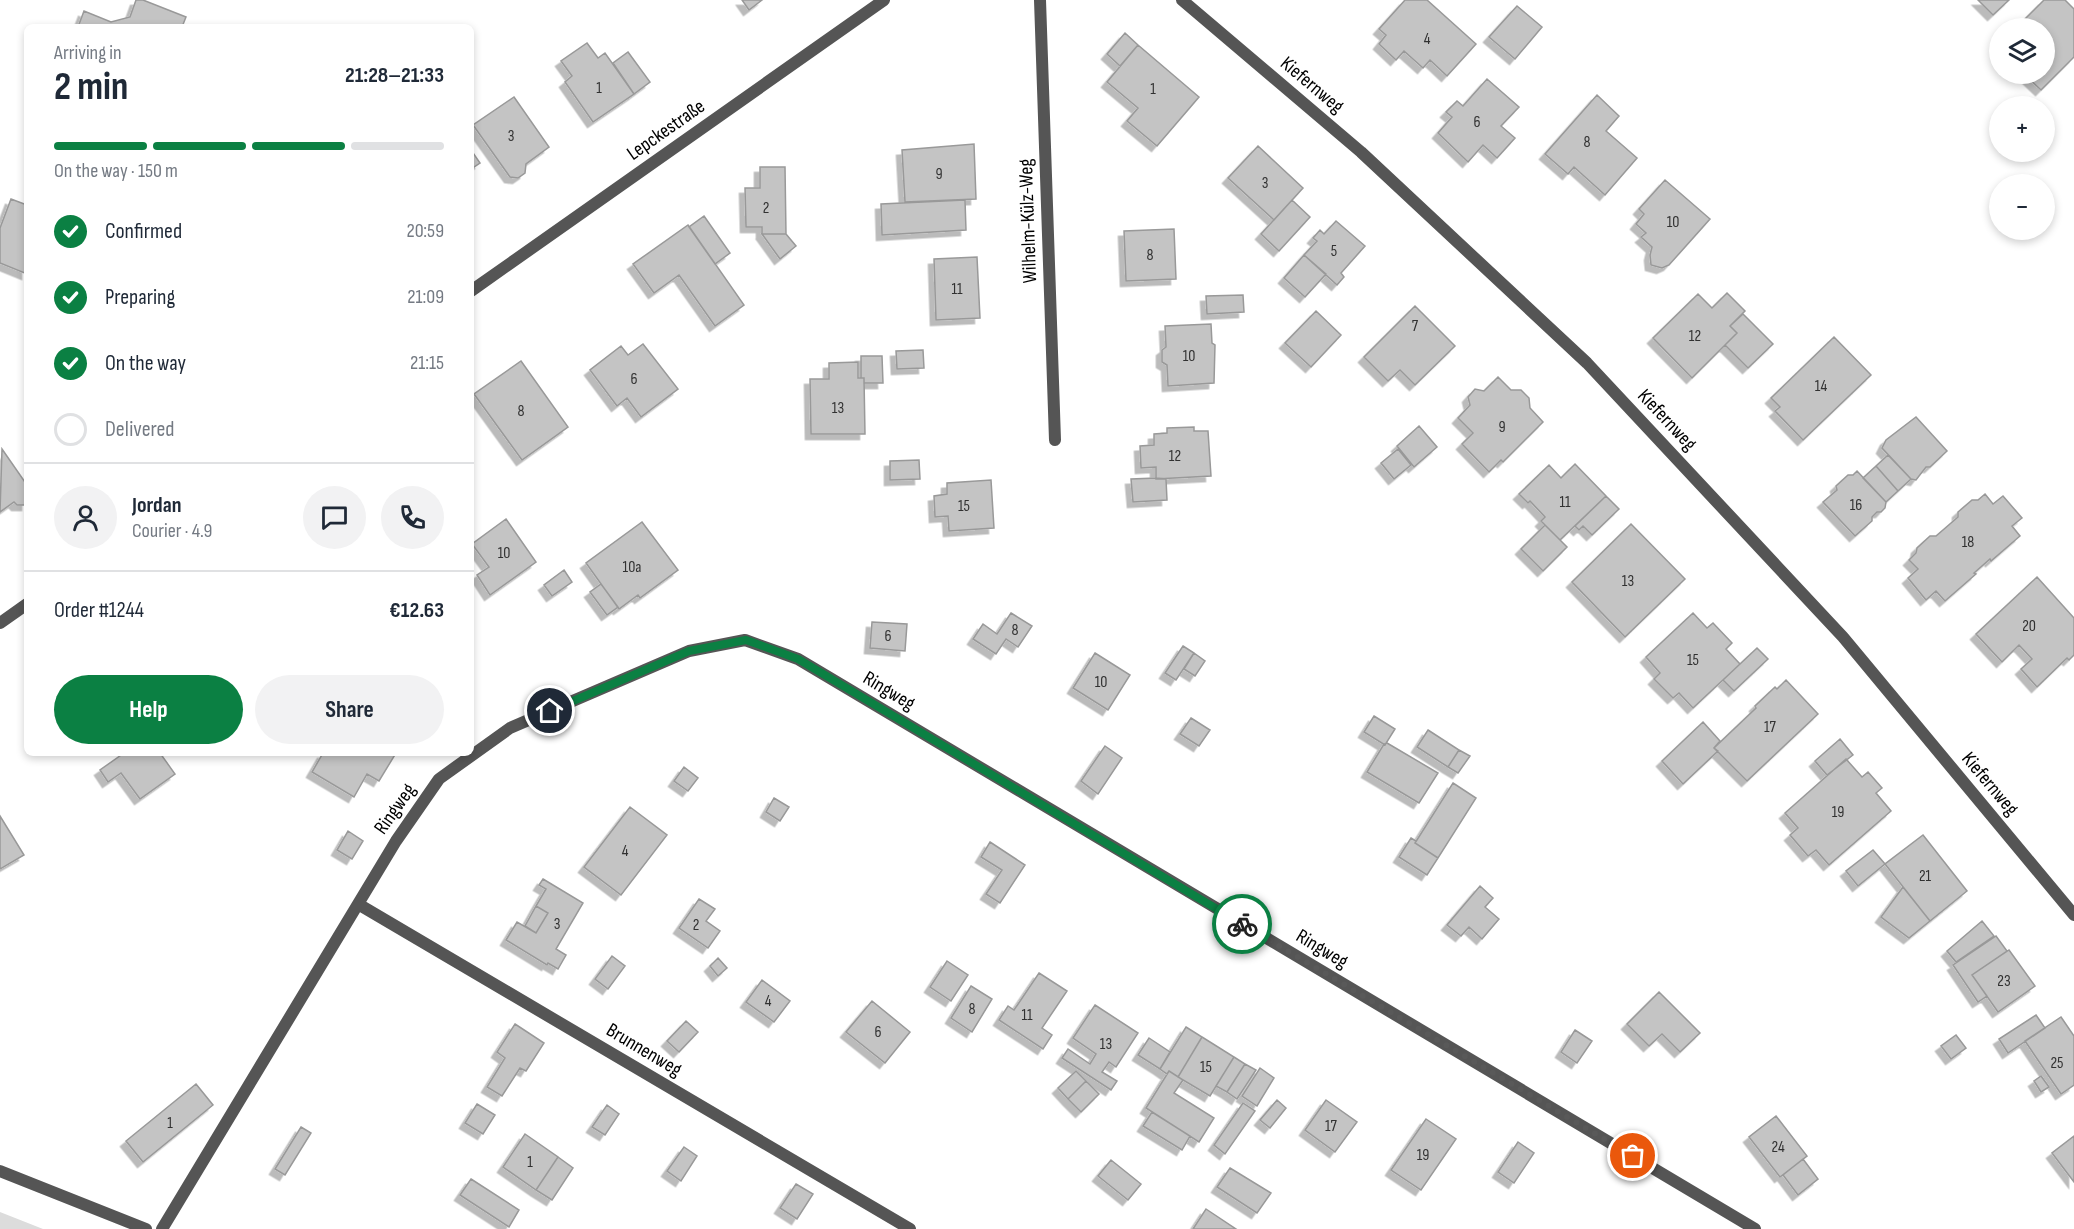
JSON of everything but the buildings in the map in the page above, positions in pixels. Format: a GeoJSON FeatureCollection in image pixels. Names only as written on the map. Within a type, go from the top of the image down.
{"type":"FeatureCollection","features":[{"type":"Feature","properties":{"kind":"street","name":"Lepckestraße"},"geometry":{"type":"LineString","coordinates":[[474,289],[884,0]]}},
{"type":"Feature","properties":{"kind":"street","name":"Wilhelm-Külz-Weg"},"geometry":{"type":"LineString","coordinates":[[1040,0],[1055,440]]}},
{"type":"Feature","properties":{"kind":"street","name":"Kiefernweg"},"geometry":{"type":"LineString","coordinates":[[1182,0],[1361,152],[1587,363],[1843,637],[2074,915]]}},
{"type":"Feature","properties":{"kind":"street"},"geometry":{"type":"LineString","coordinates":[[0,623],[24,606]]}},
{"type":"Feature","properties":{"kind":"street","name":"Ringweg"},"geometry":{"type":"LineString","coordinates":[[474,754],[510,728],[689,651],[746,640],[798,659],[1755,1229]]}},
{"type":"Feature","properties":{"kind":"street","name":"Ringweg"},"geometry":{"type":"LineString","coordinates":[[162,1229],[396,840],[439,779],[471,756]]}},
{"type":"Feature","properties":{"kind":"street","name":"Brunnenweg"},"geometry":{"type":"LineString","coordinates":[[358,904],[910,1229]]}},
{"type":"Feature","properties":{"kind":"street"},"geometry":{"type":"LineString","coordinates":[[0,1171],[146,1229]]}},
{"type":"Feature","properties":{"kind":"shaded area"},"geometry":{"type":"Polygon","coordinates":[[[0,1212],[43,1229],[0,1229],[0,1212]]]}},
{"type":"Feature","properties":{"kind":"way so far"},"geometry":{"type":"LineString","coordinates":[[1242,924],[1633,1156]]}},
{"type":"Feature","properties":{"kind":"route"},"geometry":{"type":"LineString","coordinates":[[550,711],[689,651],[746,640],[798,659],[1242,924]]}}]}
